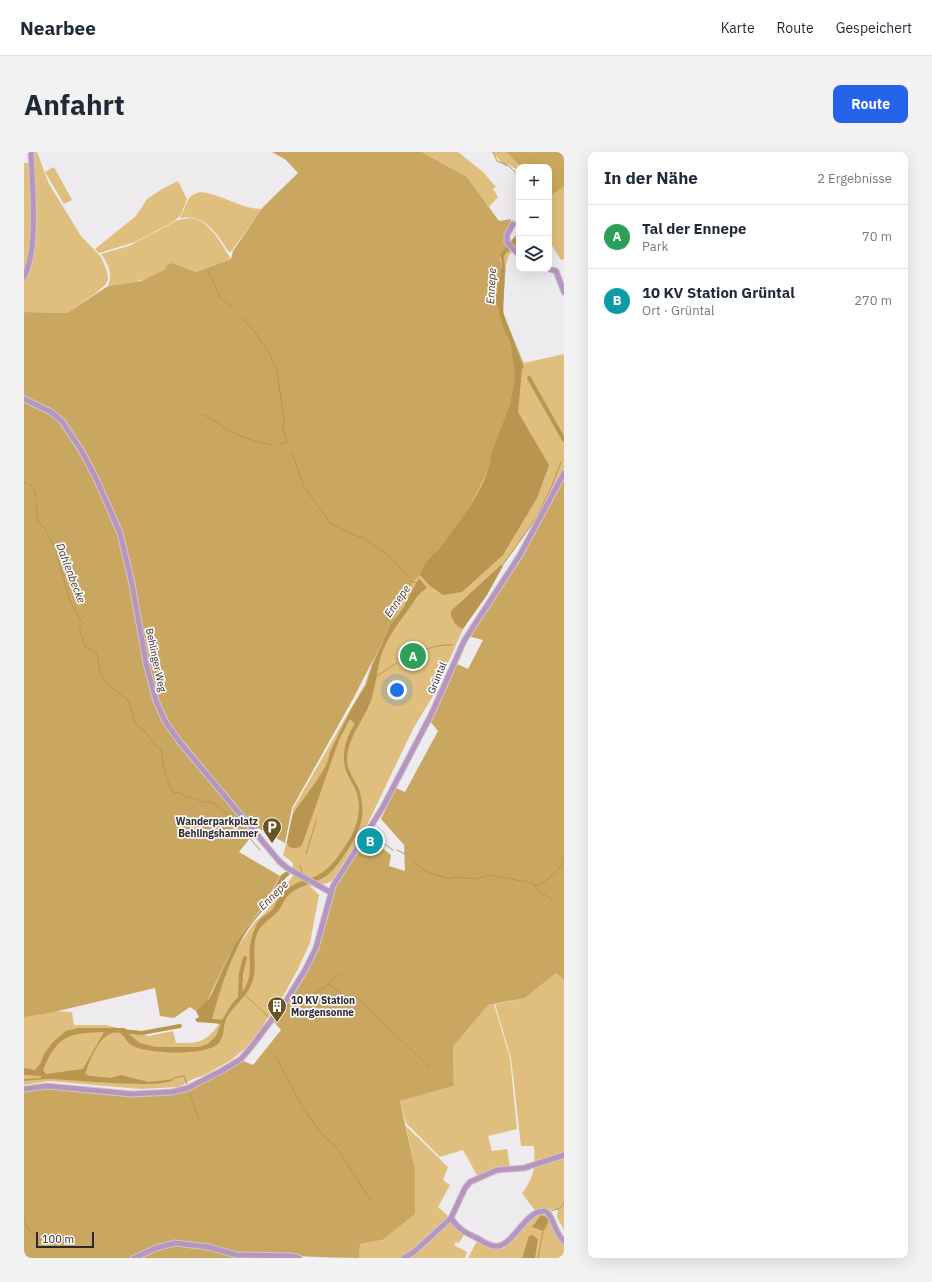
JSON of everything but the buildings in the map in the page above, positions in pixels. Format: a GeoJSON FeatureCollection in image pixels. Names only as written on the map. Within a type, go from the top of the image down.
{"type":"FeatureCollection","features":[{"type":"Feature","properties":{"kind":"street"},"geometry":{"type":"LineString","coordinates":[[24,277],[30,264],[33,245],[31,152]]}},
{"type":"Feature","properties":{"kind":"street"},"geometry":{"type":"LineString","coordinates":[[513,224],[507,235],[508,244],[516,252]]}},
{"type":"Feature","properties":{"kind":"street"},"geometry":{"type":"LineString","coordinates":[[552,270],[556,271],[564,292]]}},
{"type":"Feature","properties":{"kind":"street","name":"Behlinger Weg"},"geometry":{"type":"LineString","coordinates":[[24,399],[56,415],[66,427],[95,476],[115,521],[132,584],[146,663],[156,701],[165,721],[197,763],[279,861],[330,892]]}},
{"type":"Feature","properties":{"kind":"street","name":"Grüntal"},"geometry":{"type":"LineString","coordinates":[[24,1089],[47,1086],[132,1094],[172,1092],[199,1084],[241,1059],[269,1026],[298,984],[316,948],[330,892],[382,807],[432,713],[464,641],[523,548],[564,473]]}},
{"type":"Feature","properties":{"kind":"street"},"geometry":{"type":"LineString","coordinates":[[404,1258],[414,1252],[451,1218],[465,1188],[470,1182],[497,1170],[524,1168],[564,1155]]}},
{"type":"Feature","properties":{"kind":"street"},"geometry":{"type":"LineString","coordinates":[[451,1218],[456,1226],[464,1232],[490,1245],[498,1246],[506,1242],[535,1214],[542,1211],[548,1212],[555,1230],[564,1241]]}},
{"type":"Feature","properties":{"kind":"street"},"geometry":{"type":"LineString","coordinates":[[134,1258],[156,1248],[175,1244],[208,1247],[237,1255],[291,1256],[299,1258]]}},
{"type":"Feature","properties":{"kind":"shaded area"},"geometry":{"type":"Polygon","coordinates":[[[32,152],[37,152],[49,184],[81,236],[101,257],[107,271],[108,279],[106,284],[96,293],[67,313],[24,312],[24,281],[30,269],[34,253],[32,152]]]}},
{"type":"Feature","properties":{"kind":"shaded area"},"geometry":{"type":"Polygon","coordinates":[[[272,152],[422,152],[467,177],[499,221],[511,219],[507,246],[500,258],[502,264],[497,305],[503,329],[510,341],[515,376],[510,404],[491,454],[491,461],[485,476],[464,517],[441,548],[422,567],[420,575],[413,582],[353,699],[292,808],[285,843],[258,828],[239,852],[280,876],[266,902],[235,943],[207,1001],[196,1011],[190,1007],[174,1018],[160,1016],[155,988],[54,1012],[24,1017],[24,312],[67,313],[108,286],[141,281],[164,270],[169,264],[173,263],[196,272],[231,259],[233,251],[263,207],[298,173],[286,160],[272,152]]]}},
{"type":"Feature","properties":{"kind":"shaded area"},"geometry":{"type":"Polygon","coordinates":[[[422,152],[458,152],[483,172],[496,187],[493,189],[498,197],[489,207],[467,177],[422,152]]]}},
{"type":"Feature","properties":{"kind":"shaded area"},"geometry":{"type":"Polygon","coordinates":[[[492,152],[506,152],[518,164],[516,164],[516,169],[508,164],[505,166],[492,152]]]}},
{"type":"Feature","properties":{"kind":"shaded area"},"geometry":{"type":"Polygon","coordinates":[[[506,152],[564,152],[564,186],[552,195],[552,164],[518,164],[506,152]]]}},
{"type":"Feature","properties":{"kind":"shaded area"},"geometry":{"type":"Polygon","coordinates":[[[24,163],[29,163],[32,233],[28,260],[24,273],[24,163]]]}},
{"type":"Feature","properties":{"kind":"shaded area"},"geometry":{"type":"Polygon","coordinates":[[[54,167],[72,200],[64,204],[45,172],[54,167]]]}},
{"type":"Feature","properties":{"kind":"shaded area"},"geometry":{"type":"Polygon","coordinates":[[[564,180],[564,259],[561,260],[552,246],[552,190],[564,180]]]}},
{"type":"Feature","properties":{"kind":"shaded area"},"geometry":{"type":"Polygon","coordinates":[[[178,181],[187,199],[181,215],[173,222],[135,242],[99,253],[95,249],[136,216],[147,199],[178,181]]]}},
{"type":"Feature","properties":{"kind":"shaded area"},"geometry":{"type":"Polygon","coordinates":[[[202,192],[247,207],[262,209],[231,252],[228,251],[214,231],[202,221],[188,217],[180,218],[190,198],[197,193],[202,192]]]}},
{"type":"Feature","properties":{"kind":"shaded area"},"geometry":{"type":"Polygon","coordinates":[[[190,218],[197,219],[209,228],[219,240],[231,259],[196,272],[173,263],[166,269],[151,277],[134,282],[108,286],[110,273],[106,261],[101,254],[129,246],[178,220],[190,218]]]}},
{"type":"Feature","properties":{"kind":"shaded area"},"geometry":{"type":"Polygon","coordinates":[[[516,235],[516,248],[509,255],[506,265],[503,305],[504,316],[524,363],[564,354],[564,468],[537,517],[497,573],[465,625],[433,696],[413,729],[365,829],[333,880],[328,883],[310,886],[319,895],[310,943],[297,971],[278,1005],[266,1020],[262,1029],[247,1047],[231,1060],[205,1075],[193,1079],[179,1087],[140,1089],[49,1081],[24,1085],[24,1014],[53,1011],[72,1012],[74,1025],[106,1025],[149,1036],[173,1031],[176,1043],[201,1041],[210,1035],[219,1024],[203,1020],[198,1008],[211,994],[224,966],[255,922],[265,913],[293,876],[293,863],[283,855],[287,841],[291,838],[293,809],[365,684],[497,292],[506,246],[516,235]]]}},
{"type":"Feature","properties":{"kind":"shaded area"},"geometry":{"type":"Polygon","coordinates":[[[564,475],[564,980],[556,973],[525,998],[488,1005],[453,1047],[454,1086],[400,1101],[415,1169],[415,1214],[382,1240],[360,1244],[359,1258],[234,1253],[234,1258],[24,1258],[24,1090],[47,1088],[171,1093],[241,1060],[253,1065],[281,1030],[274,1022],[303,980],[317,949],[332,893],[362,843],[371,848],[375,842],[391,855],[389,866],[405,871],[404,845],[381,819],[396,788],[405,792],[438,731],[429,720],[455,663],[468,669],[483,640],[468,636],[520,556],[564,475]]]}},
{"type":"Feature","properties":{"kind":"shaded area"},"geometry":{"type":"Polygon","coordinates":[[[556,973],[564,980],[564,1230],[557,1217],[558,1211],[556,1209],[536,1212],[522,1193],[532,1177],[534,1146],[521,1146],[511,1058],[495,1004],[525,998],[556,973]]]}},
{"type":"Feature","properties":{"kind":"shaded area"},"geometry":{"type":"Polygon","coordinates":[[[494,1004],[510,1058],[517,1129],[488,1136],[492,1151],[507,1149],[510,1168],[478,1177],[463,1150],[440,1157],[406,1123],[400,1101],[454,1086],[453,1047],[488,1005],[494,1004]]]}},
{"type":"Feature","properties":{"kind":"shaded area"},"geometry":{"type":"Polygon","coordinates":[[[406,1126],[448,1167],[443,1180],[450,1185],[438,1207],[449,1217],[432,1236],[401,1258],[359,1258],[360,1244],[382,1240],[415,1169],[406,1126]]]}},
{"type":"Feature","properties":{"kind":"shaded area"},"geometry":{"type":"Polygon","coordinates":[[[545,1212],[564,1241],[564,1258],[468,1258],[478,1239],[497,1247],[535,1215],[545,1212]]]}},
{"type":"Feature","properties":{"kind":"shaded area"},"geometry":{"type":"Polygon","coordinates":[[[450,1220],[465,1233],[459,1243],[456,1242],[454,1245],[467,1252],[465,1258],[406,1258],[450,1220]]]}},
{"type":"Feature","properties":{"kind":"water"},"geometry":{"type":"Polygon","coordinates":[[[516,236],[516,245],[506,253],[504,257],[505,270],[503,312],[524,368],[522,369],[518,412],[549,465],[537,498],[503,555],[462,592],[443,595],[429,585],[420,575],[421,571],[425,564],[443,545],[470,506],[482,485],[490,464],[491,454],[510,404],[515,376],[510,341],[503,329],[496,300],[502,264],[500,255],[516,236]]]}},
{"type":"Feature","properties":{"kind":"water"},"geometry":{"type":"Polygon","coordinates":[[[501,565],[503,566],[487,595],[463,629],[458,626],[453,619],[451,611],[501,565]]]}},
{"type":"Feature","properties":{"kind":"water"},"geometry":{"type":"Polygon","coordinates":[[[419,578],[427,588],[418,596],[387,641],[379,663],[372,697],[350,743],[347,760],[348,767],[361,795],[362,814],[359,828],[347,851],[331,872],[326,876],[291,893],[278,911],[261,927],[257,933],[255,939],[255,966],[251,986],[227,1017],[222,1038],[218,1044],[211,1048],[189,1052],[151,1051],[133,1046],[120,1033],[113,1033],[107,1035],[97,1046],[85,1074],[90,1076],[111,1078],[121,1075],[149,1082],[174,1079],[167,1082],[154,1084],[49,1079],[24,1081],[24,1079],[41,1078],[41,1076],[24,1075],[24,1068],[35,1070],[52,1043],[66,1031],[78,1028],[125,1028],[126,1032],[140,1043],[156,1047],[199,1047],[208,1044],[216,1036],[221,1023],[220,1020],[222,1020],[231,1005],[239,996],[238,992],[241,994],[246,986],[250,972],[250,945],[258,923],[274,908],[278,899],[288,888],[309,879],[309,877],[311,878],[320,874],[328,868],[353,833],[358,820],[359,805],[355,788],[347,773],[344,761],[345,747],[355,724],[350,719],[339,740],[302,845],[297,848],[293,848],[288,846],[287,843],[293,814],[325,767],[329,754],[350,711],[366,685],[372,666],[391,624],[403,608],[419,578]],[[104,1032],[81,1033],[66,1038],[54,1049],[43,1070],[46,1074],[83,1069],[104,1032]]]}},
{"type":"Feature","properties":{"kind":"water","name":"Ennepe"},"geometry":{"type":"Polygon","coordinates":[[[287,871],[290,874],[278,888],[275,899],[262,911],[251,925],[234,956],[221,989],[211,1023],[197,1022],[195,1019],[199,1017],[196,1011],[210,998],[235,943],[267,902],[281,875],[287,871]]]}},
{"type":"Feature","properties":{"kind":"water"},"geometry":{"type":"Polygon","coordinates":[[[541,1215],[549,1218],[543,1231],[532,1227],[541,1215]]]}},
{"type":"Feature","properties":{"kind":"water"},"geometry":{"type":"Polygon","coordinates":[[[532,1235],[538,1239],[535,1258],[522,1258],[529,1236],[532,1235]]]}},
{"type":"Feature","properties":{"kind":"waterway"},"geometry":{"type":"LineString","coordinates":[[493,152],[497,161],[509,166],[516,173]]}},
{"type":"Feature","properties":{"kind":"waterway"},"geometry":{"type":"LineString","coordinates":[[208,271],[219,297],[234,308]]}},
{"type":"Feature","properties":{"kind":"waterway"},"geometry":{"type":"LineString","coordinates":[[241,317],[255,332],[270,354],[277,371],[284,420],[283,430],[287,442],[281,444]]}},
{"type":"Feature","properties":{"kind":"waterway"},"geometry":{"type":"LineString","coordinates":[[529,378],[564,440]]}},
{"type":"Feature","properties":{"kind":"waterway"},"geometry":{"type":"LineString","coordinates":[[201,414],[245,438],[272,445]]}},
{"type":"Feature","properties":{"kind":"waterway"},"geometry":{"type":"LineString","coordinates":[[292,452],[304,487],[330,523],[351,534],[363,538],[392,558],[406,575]]}},
{"type":"Feature","properties":{"kind":"waterway"},"geometry":{"type":"LineString","coordinates":[[502,566],[535,520],[551,488],[561,462]]}},
{"type":"Feature","properties":{"kind":"waterway","name":"Dahlenbecke"},"geometry":{"type":"LineString","coordinates":[[30,484],[36,492],[35,497]]}},
{"type":"Feature","properties":{"kind":"waterway","name":"Dahlenbecke"},"geometry":{"type":"LineString","coordinates":[[36,501],[38,522],[45,528],[55,549],[70,601],[83,624],[79,628],[86,648],[92,649],[97,654],[100,672],[107,684],[129,701],[135,724],[143,729],[154,744],[161,749],[166,777],[174,793],[181,792],[185,797],[204,802],[212,802],[233,819],[260,850]]}},
{"type":"Feature","properties":{"kind":"waterway"},"geometry":{"type":"LineString","coordinates":[[410,581],[417,583]]}},
{"type":"Feature","properties":{"kind":"waterway"},"geometry":{"type":"LineString","coordinates":[[405,658],[412,649],[419,645]]}},
{"type":"Feature","properties":{"kind":"waterway"},"geometry":{"type":"LineString","coordinates":[[377,676],[403,659],[422,650],[442,645],[452,645]]}},
{"type":"Feature","properties":{"kind":"waterway"},"geometry":{"type":"LineString","coordinates":[[306,854],[316,821]]}},
{"type":"Feature","properties":{"kind":"waterway"},"geometry":{"type":"LineString","coordinates":[[379,840],[393,850]]}},
{"type":"Feature","properties":{"kind":"waterway"},"geometry":{"type":"LineString","coordinates":[[397,850],[407,855]]}},
{"type":"Feature","properties":{"kind":"waterway"},"geometry":{"type":"LineString","coordinates":[[412,860],[425,871],[449,879],[457,877],[475,879],[490,875],[532,883],[537,886],[560,868],[564,861]]}},
{"type":"Feature","properties":{"kind":"waterway"},"geometry":{"type":"LineString","coordinates":[[300,865],[302,873],[309,877]]}},
{"type":"Feature","properties":{"kind":"waterway"},"geometry":{"type":"LineString","coordinates":[[533,883],[538,891],[553,900]]}},
{"type":"Feature","properties":{"kind":"waterway"},"geometry":{"type":"LineString","coordinates":[[240,997],[241,973],[245,958]]}},
{"type":"Feature","properties":{"kind":"waterway"},"geometry":{"type":"LineString","coordinates":[[328,983],[340,974]]}},
{"type":"Feature","properties":{"kind":"waterway"},"geometry":{"type":"LineString","coordinates":[[279,1019],[288,1005],[292,1009],[329,984],[344,996],[358,998],[430,1068]]}},
{"type":"Feature","properties":{"kind":"waterway"},"geometry":{"type":"LineString","coordinates":[[244,994],[270,1018]]}},
{"type":"Feature","properties":{"kind":"waterway"},"geometry":{"type":"LineString","coordinates":[[212,1021],[223,1022]]}},
{"type":"Feature","properties":{"kind":"waterway"},"geometry":{"type":"LineString","coordinates":[[122,1031],[142,1033],[180,1026]]}},
{"type":"Feature","properties":{"kind":"waterway"},"geometry":{"type":"LineString","coordinates":[[276,1057],[303,1108],[325,1138],[335,1145],[371,1201]]}},
{"type":"Feature","properties":{"kind":"waterway"},"geometry":{"type":"LineString","coordinates":[[173,1078],[184,1076],[187,1084]]}},
{"type":"Feature","properties":{"kind":"waterway"},"geometry":{"type":"LineString","coordinates":[[190,1093],[199,1120]]}},
{"type":"Feature","properties":{"kind":"waterway"},"geometry":{"type":"LineString","coordinates":[[551,1211],[560,1208],[564,1203]]}},
{"type":"Feature","properties":{"kind":"waterway"},"geometry":{"type":"LineString","coordinates":[[24,1218],[29,1230],[39,1238]]}},
{"type":"Feature","properties":{"kind":"waterway"},"geometry":{"type":"LineString","coordinates":[[545,1229],[549,1219]]}},
{"type":"Feature","properties":{"kind":"waterway"},"geometry":{"type":"LineString","coordinates":[[538,1258],[543,1231]]}},
{"type":"Feature","properties":{"kind":"place","name":"Tal der Ennepe"},"geometry":{"type":"Point","coordinates":[413,656]}},
{"type":"Feature","properties":{"kind":"place","name":"10 KV Station Grüntal"},"geometry":{"type":"Point","coordinates":[370,841]}},
{"type":"Feature","properties":{"kind":"place","name":"Wanderparkplatz Behlingshammer"},"geometry":{"type":"Point","coordinates":[272,844]}},
{"type":"Feature","properties":{"kind":"place","name":"10 KV Station Morgensonne"},"geometry":{"type":"Point","coordinates":[277,1023]}}]}
